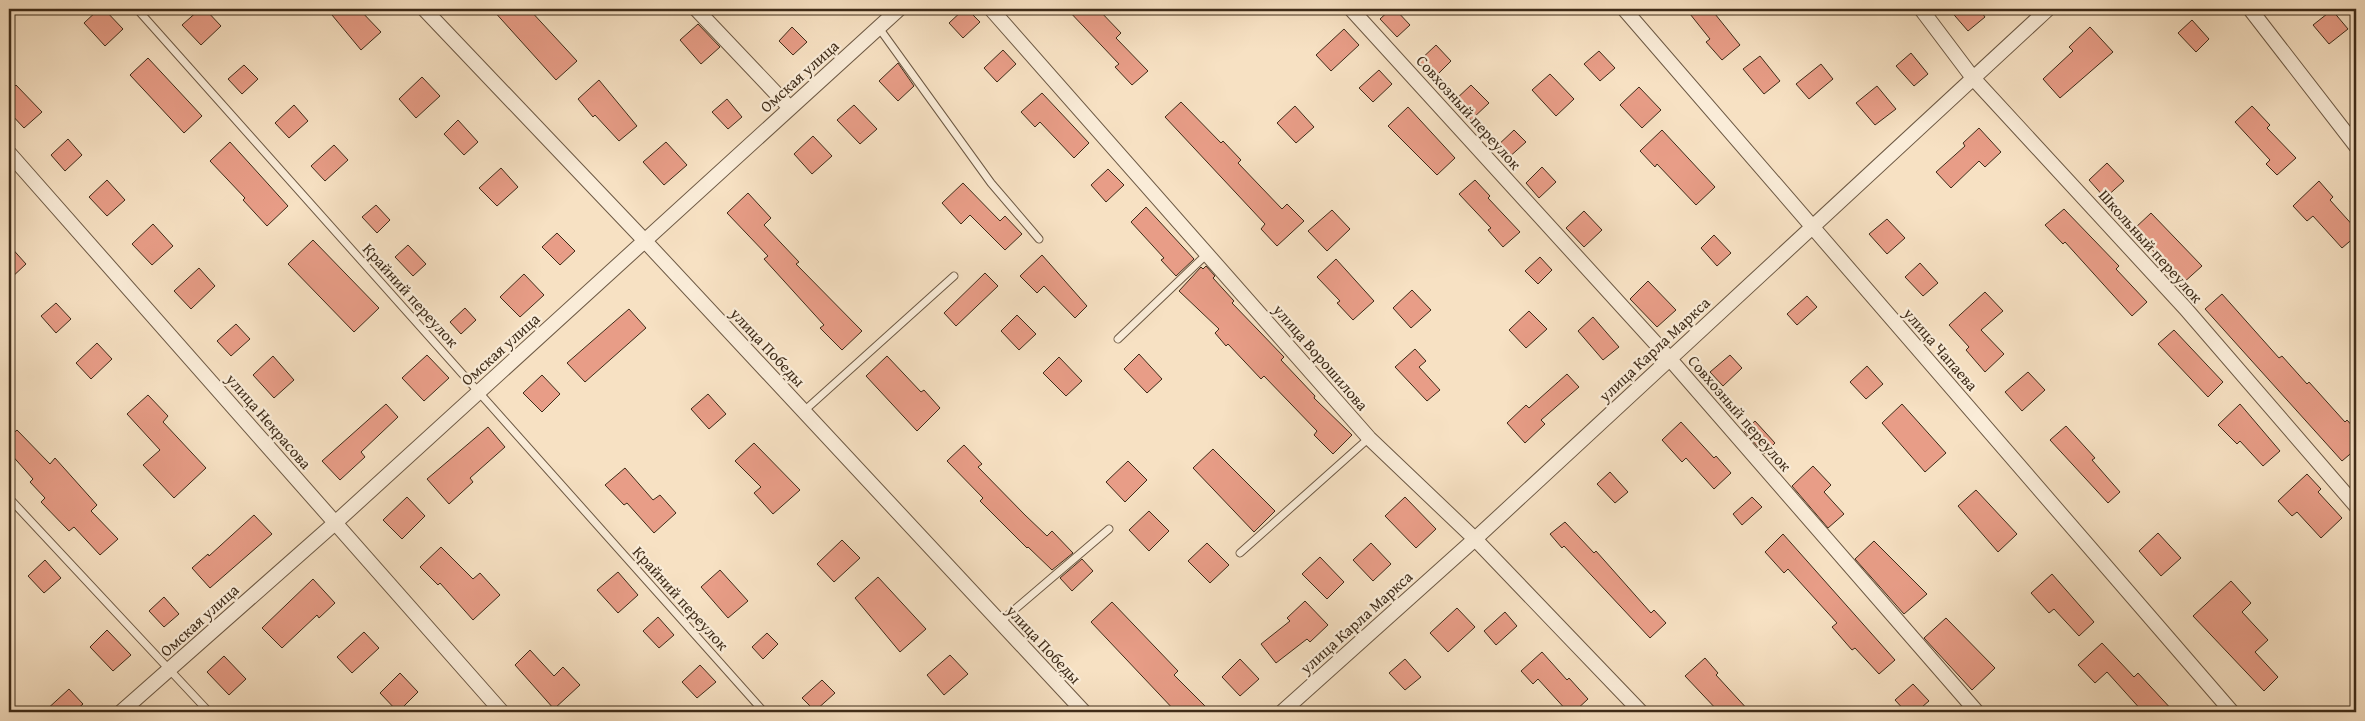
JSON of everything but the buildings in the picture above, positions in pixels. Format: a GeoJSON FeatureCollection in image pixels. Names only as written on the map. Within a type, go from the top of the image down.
{"type":"FeatureCollection","features":[{"type":"Feature","properties":{"kind":"street","name":"улица Победы"},"geometry":{"type":"LineString","coordinates":[[424,9],[645,240],[1084,712]]}},
{"type":"Feature","properties":{"kind":"street"},"geometry":{"type":"LineString","coordinates":[[696,9],[790,108]]}},
{"type":"Feature","properties":{"kind":"street","name":"Омская улица"},"geometry":{"type":"LineString","coordinates":[[121,712],[335,523],[900,9]]}},
{"type":"Feature","properties":{"kind":"street","name":"улица Ворошилова"},"geometry":{"type":"LineString","coordinates":[[991,9],[1369,438],[1475,539],[1641,712]]}},
{"type":"Feature","properties":{"kind":"street","name":"Совхозный переулок"},"geometry":{"type":"LineString","coordinates":[[1351,9],[1669,358],[1977,712]]}},
{"type":"Feature","properties":{"kind":"street","name":"улица Чапаева"},"geometry":{"type":"LineString","coordinates":[[1624,9],[2232,712]]}},
{"type":"Feature","properties":{"kind":"street","name":"Школьный переулок"},"geometry":{"type":"LineString","coordinates":[[1921,9],[1973,78],[2185,308],[2356,506]]}},
{"type":"Feature","properties":{"kind":"street","name":"улица Карла Маркса"},"geometry":{"type":"LineString","coordinates":[[1282,712],[1475,539],[2048,9]]}},
{"type":"Feature","properties":{"kind":"street"},"geometry":{"type":"LineString","coordinates":[[2250,9],[2355,143]]}},
{"type":"Feature","properties":{"kind":"street","name":"улица Некрасова"},"geometry":{"type":"LineString","coordinates":[[9,153],[502,712]]}},
{"type":"Feature","properties":{"kind":"lane","name":"Крайний переулок"},"geometry":{"type":"LineString","coordinates":[[137,9],[764,712]]}},
{"type":"Feature","properties":{"kind":"lane"},"geometry":{"type":"LineString","coordinates":[[879,28],[991,183],[1039,239]]}},
{"type":"Feature","properties":{"kind":"lane"},"geometry":{"type":"LineString","coordinates":[[1118,339],[1207,254]]}},
{"type":"Feature","properties":{"kind":"lane"},"geometry":{"type":"LineString","coordinates":[[804,411],[954,276]]}},
{"type":"Feature","properties":{"kind":"lane"},"geometry":{"type":"LineString","coordinates":[[1240,553],[1369,438]]}},
{"type":"Feature","properties":{"kind":"lane"},"geometry":{"type":"LineString","coordinates":[[9,498],[209,712]]}},
{"type":"Feature","properties":{"kind":"lane"},"geometry":{"type":"LineString","coordinates":[[1000,622],[1108,529]]}}]}
